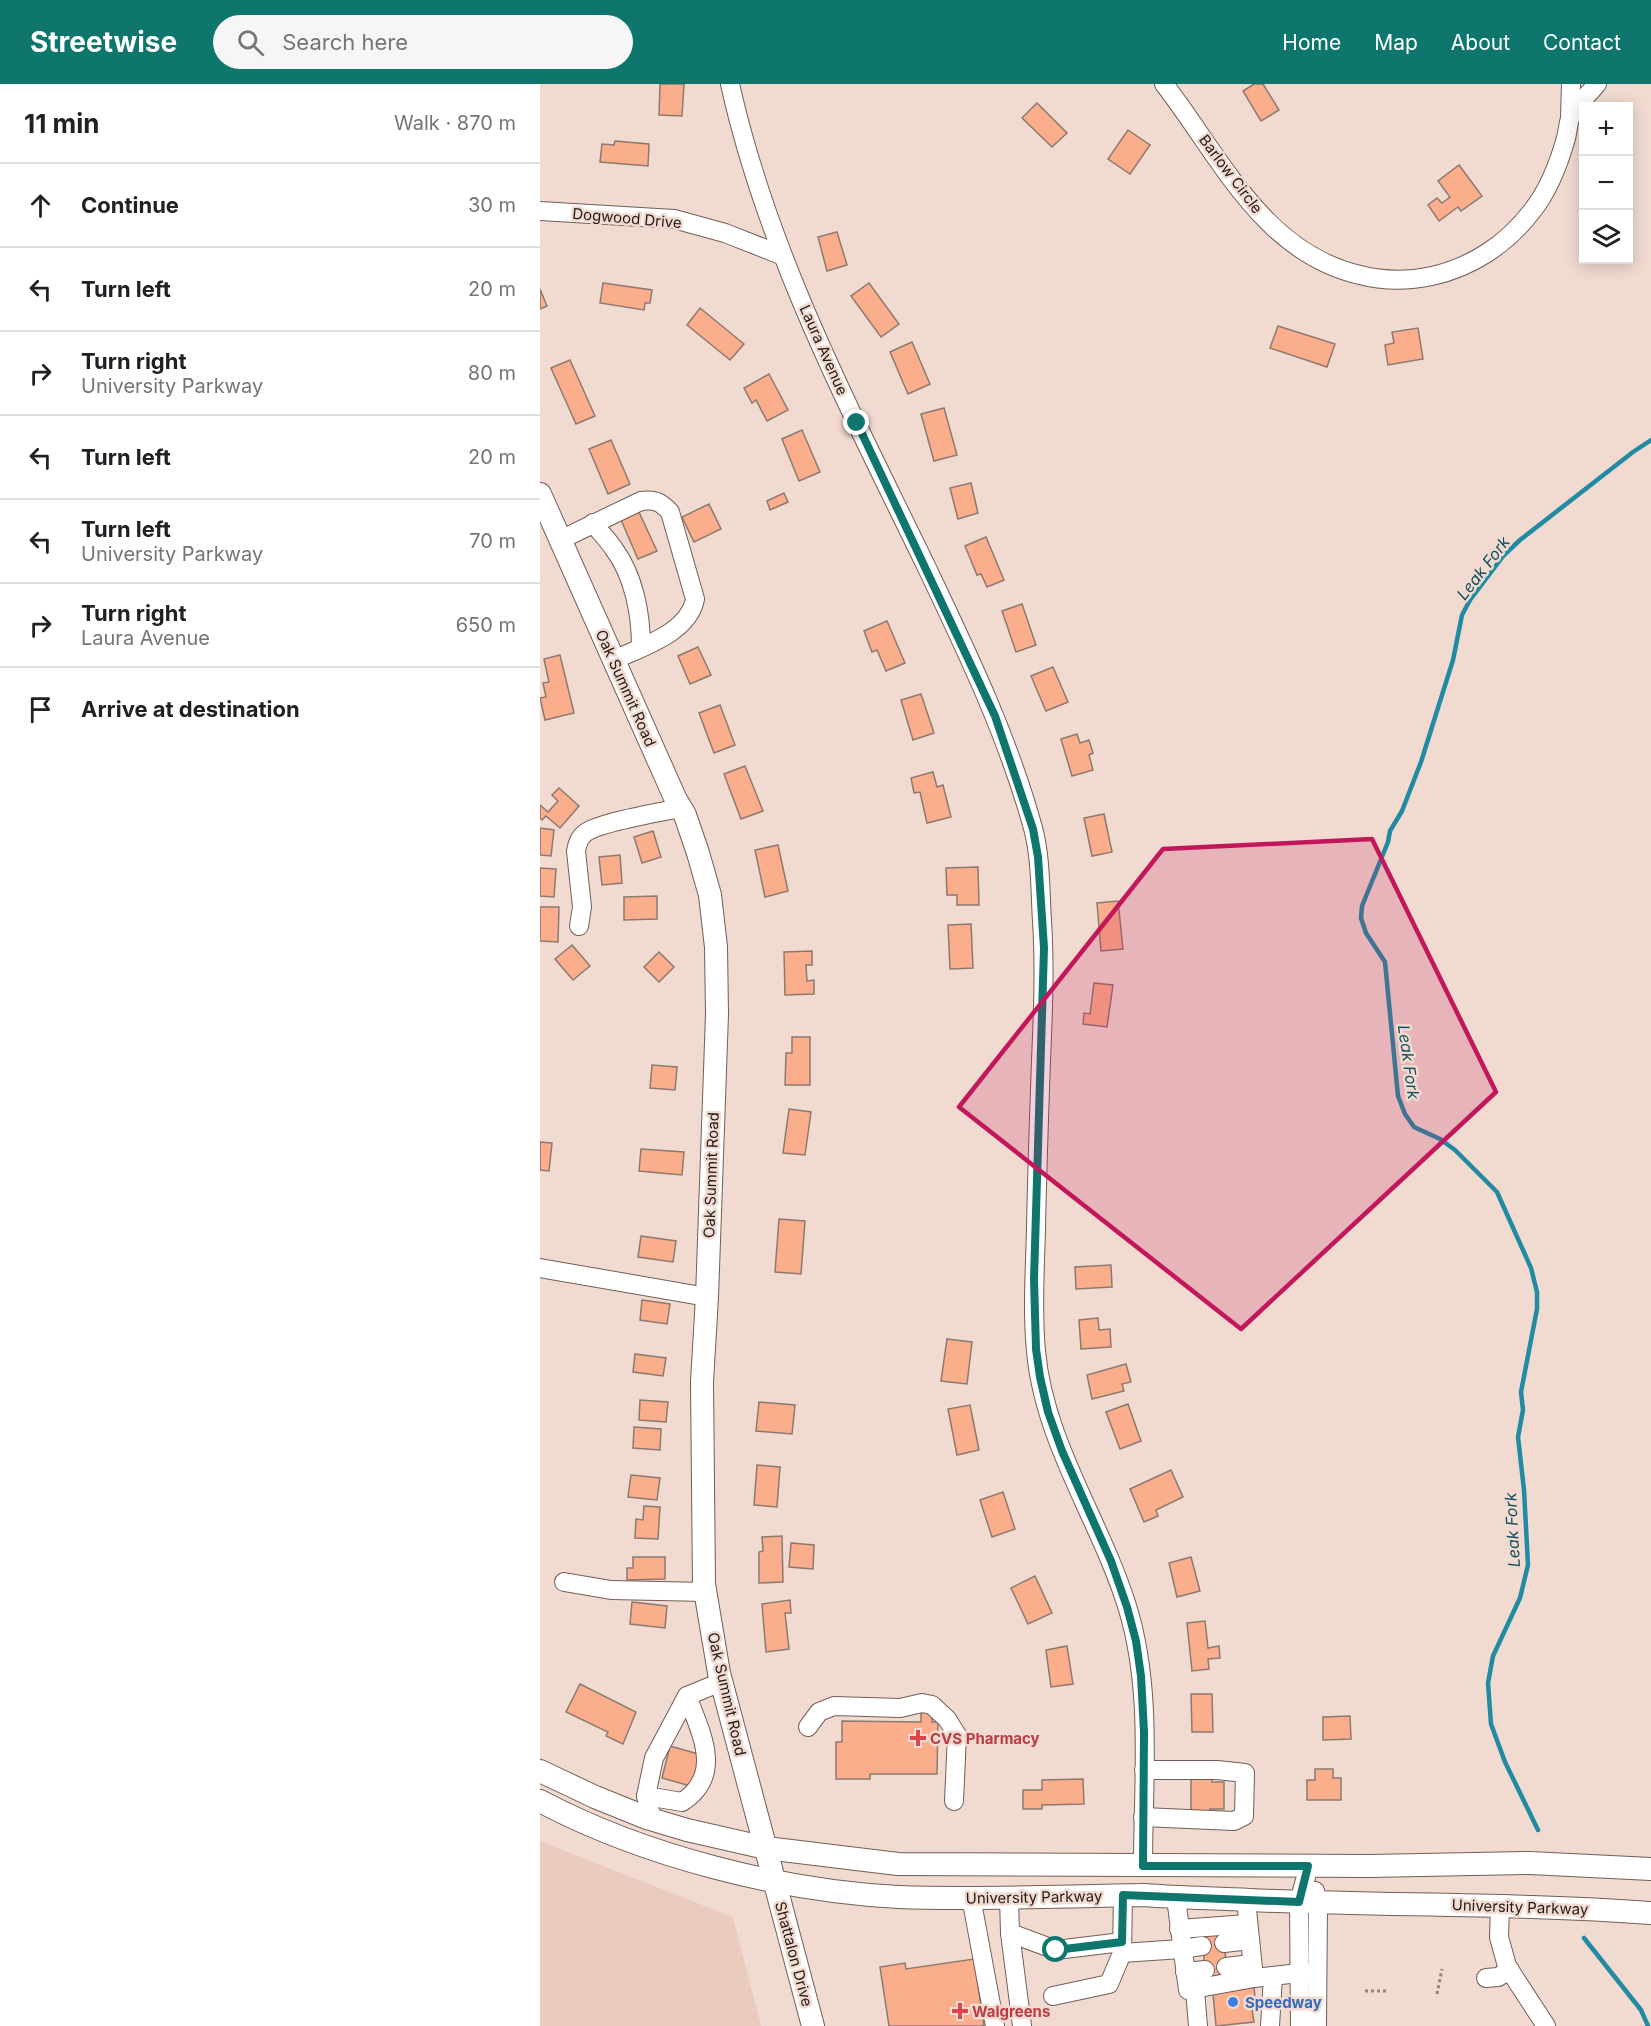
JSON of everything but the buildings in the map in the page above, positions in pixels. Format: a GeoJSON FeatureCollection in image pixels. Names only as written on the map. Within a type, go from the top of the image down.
{"type":"FeatureCollection","features":[{"type":"Feature","properties":{"kind":"main road","name":"Oak Summit Road"},"geometry":{"type":"LineString","coordinates":[[540,494],[680,808],[698,853],[710,895],[716,947],[717,1014],[702,1382],[706,1592],[721,1682],[774,1882]]}},
{"type":"Feature","properties":{"kind":"main road","name":"University Parkway"},"geometry":{"type":"LineString","coordinates":[[540,1770],[595,1797],[687,1830],[766,1848],[898,1864],[1308,1866],[1530,1863],[1651,1869]]}},
{"type":"Feature","properties":{"kind":"main road","name":"University Parkway"},"geometry":{"type":"LineString","coordinates":[[540,1801],[666,1854],[774,1882],[897,1897],[1123,1895],[1500,1906],[1651,1913]]}},
{"type":"Feature","properties":{"kind":"main road","name":"Shattalon Drive"},"geometry":{"type":"LineString","coordinates":[[774,1882],[813,2026]]}},
{"type":"Feature","properties":{"kind":"street","name":"Laura Avenue"},"geometry":{"type":"LineString","coordinates":[[730,84],[755,182],[781,255],[857,423],[995,716],[1033,829],[1038,857],[1044,948],[1034,1279],[1036,1349],[1048,1412],[1062,1451],[1111,1561],[1136,1641],[1141,1676],[1144,1732],[1143,1866]]}},
{"type":"Feature","properties":{"kind":"street","name":"Barlow Circle"},"geometry":{"type":"LineString","coordinates":[[1164,84],[1253,207],[1294,246],[1317,261],[1343,272],[1371,278],[1399,280],[1429,277],[1467,265],[1491,251],[1513,233],[1544,195],[1567,136],[1570,116],[1597,84]]}},
{"type":"Feature","properties":{"kind":"street"},"geometry":{"type":"LineString","coordinates":[[1570,116],[1571,84]]}},
{"type":"Feature","properties":{"kind":"street","name":"Dogwood Drive"},"geometry":{"type":"LineString","coordinates":[[540,211],[674,219],[725,233],[781,255]]}},
{"type":"Feature","properties":{"kind":"street"},"geometry":{"type":"LineString","coordinates":[[560,540],[640,501],[651,500],[662,503],[670,512],[695,599],[693,609],[682,623],[666,635],[614,660]]}},
{"type":"Feature","properties":{"kind":"street"},"geometry":{"type":"LineString","coordinates":[[593,524],[616,550],[632,584],[641,621],[641,647]]}},
{"type":"Feature","properties":{"kind":"street"},"geometry":{"type":"LineString","coordinates":[[579,926],[582,907],[576,851],[577,844],[585,832],[604,825],[680,808]]}},
{"type":"Feature","properties":{"kind":"street"},"geometry":{"type":"LineString","coordinates":[[540,1268],[707,1297]]}},
{"type":"Feature","properties":{"kind":"street"},"geometry":{"type":"LineString","coordinates":[[564,1582],[611,1590],[706,1592]]}},
{"type":"Feature","properties":{"kind":"street"},"geometry":{"type":"LineString","coordinates":[[652,1819],[646,1796],[654,1758],[687,1696],[721,1682]]}},
{"type":"Feature","properties":{"kind":"street"},"geometry":{"type":"LineString","coordinates":[[646,1796],[682,1802],[693,1794],[702,1781],[707,1760],[703,1740],[687,1696]]}},
{"type":"Feature","properties":{"kind":"street"},"geometry":{"type":"LineString","coordinates":[[808,1727],[819,1712],[834,1706],[900,1708],[922,1703],[933,1705],[947,1719],[957,1735],[954,1801]]}},
{"type":"Feature","properties":{"kind":"street"},"geometry":{"type":"LineString","coordinates":[[1143,1817],[1234,1821],[1244,1816],[1245,1773],[1217,1770],[1144,1770]]}},
{"type":"Feature","properties":{"kind":"street"},"geometry":{"type":"LineString","coordinates":[[1300,2026],[1299,1972],[1308,1902],[1308,1866]]}},
{"type":"Feature","properties":{"kind":"street"},"geometry":{"type":"LineString","coordinates":[[1053,1996],[1109,1984],[1122,1947],[1123,1895]]}},
{"type":"Feature","properties":{"kind":"street"},"geometry":{"type":"LineString","coordinates":[[972,1897],[995,2026]]}},
{"type":"Feature","properties":{"kind":"street"},"geometry":{"type":"LineString","coordinates":[[1008,1897],[1010,1933],[1022,2026]]}},
{"type":"Feature","properties":{"kind":"street"},"geometry":{"type":"LineString","coordinates":[[1176,1898],[1188,1990],[1195,1990],[1253,1971]]}},
{"type":"Feature","properties":{"kind":"street"},"geometry":{"type":"LineString","coordinates":[[1246,1900],[1253,1971]]}},
{"type":"Feature","properties":{"kind":"street"},"geometry":{"type":"LineString","coordinates":[[1308,1902],[1318,1975],[1317,2026]]}},
{"type":"Feature","properties":{"kind":"street"},"geometry":{"type":"LineString","coordinates":[[1500,1906],[1499,1937],[1510,1970],[1546,2026]]}},
{"type":"Feature","properties":{"kind":"street"},"geometry":{"type":"LineString","coordinates":[[1179,1929],[1249,1932]]}},
{"type":"Feature","properties":{"kind":"street"},"geometry":{"type":"LineString","coordinates":[[1224,1943],[1249,1932]]}},
{"type":"Feature","properties":{"kind":"street"},"geometry":{"type":"LineString","coordinates":[[1010,1933],[1056,1950],[1122,1947],[1181,1949],[1202,1946]]}},
{"type":"Feature","properties":{"kind":"street"},"geometry":{"type":"LineString","coordinates":[[1226,1967],[1273,1976],[1299,1972],[1318,1975]]}},
{"type":"Feature","properties":{"kind":"street"},"geometry":{"type":"LineString","coordinates":[[1185,1972],[1205,1970]]}},
{"type":"Feature","properties":{"kind":"street"},"geometry":{"type":"LineString","coordinates":[[1486,1978],[1498,1977],[1510,1970]]}},
{"type":"Feature","properties":{"kind":"street"},"geometry":{"type":"LineString","coordinates":[[1270,2026],[1273,1976]]}},
{"type":"Feature","properties":{"kind":"street"},"geometry":{"type":"LineString","coordinates":[[1195,1990],[1198,2026]]}},
{"type":"Feature","properties":{"kind":"path"},"geometry":{"type":"LineString","coordinates":[[1437,1994],[1442,1970]]}},
{"type":"Feature","properties":{"kind":"path"},"geometry":{"type":"LineString","coordinates":[[1365,1991],[1388,1991]]}},
{"type":"Feature","properties":{"kind":"highlighted area"},"geometry":{"type":"Polygon","coordinates":[[[1372,839],[1496,1092],[1241,1329],[959,1107],[1163,849],[1372,839]]]}},
{"type":"Feature","properties":{"kind":"shaded area"},"geometry":{"type":"Polygon","coordinates":[[[540,1841],[733,1917],[761,2026],[540,2026],[540,1841]]]}},
{"type":"Feature","properties":{"kind":"waterway","name":"Leak Fork"},"geometry":{"type":"LineString","coordinates":[[1538,1830],[1505,1762],[1491,1724],[1488,1683],[1493,1656],[1520,1598],[1528,1565],[1524,1490],[1518,1437],[1523,1410],[1521,1392],[1537,1309],[1537,1292],[1531,1268],[1497,1192],[1455,1150],[1440,1139],[1414,1127],[1405,1114],[1398,1096],[1385,962],[1366,933],[1361,918],[1362,906],[1388,842],[1390,831],[1402,811],[1421,762],[1453,660],[1462,615],[1470,600],[1504,555],[1520,540],[1651,440]]}},
{"type":"Feature","properties":{"kind":"waterway","name":"Leak Fork"},"geometry":{"type":"LineString","coordinates":[[1584,1938],[1641,2010],[1648,2026]]}},
{"type":"Feature","properties":{"kind":"place","name":"CVS Pharmacy"},"geometry":{"type":"Point","coordinates":[918,1738]}},
{"type":"Feature","properties":{"kind":"place","name":"Speedway"},"geometry":{"type":"Point","coordinates":[1233,2002]}},
{"type":"Feature","properties":{"kind":"place","name":"Walgreens"},"geometry":{"type":"Point","coordinates":[960,2011]}},
{"type":"Feature","properties":{"kind":"route"},"geometry":{"type":"LineString","coordinates":[[857,423],[940,595],[995,716],[1033,829],[1038,857],[1044,948],[1034,1279],[1036,1349],[1048,1412],[1062,1451],[1111,1561],[1136,1641],[1141,1676],[1144,1732],[1143,1866],[1308,1866],[1299,1902],[1123,1895],[1122,1942],[1056,1950]]}}]}
